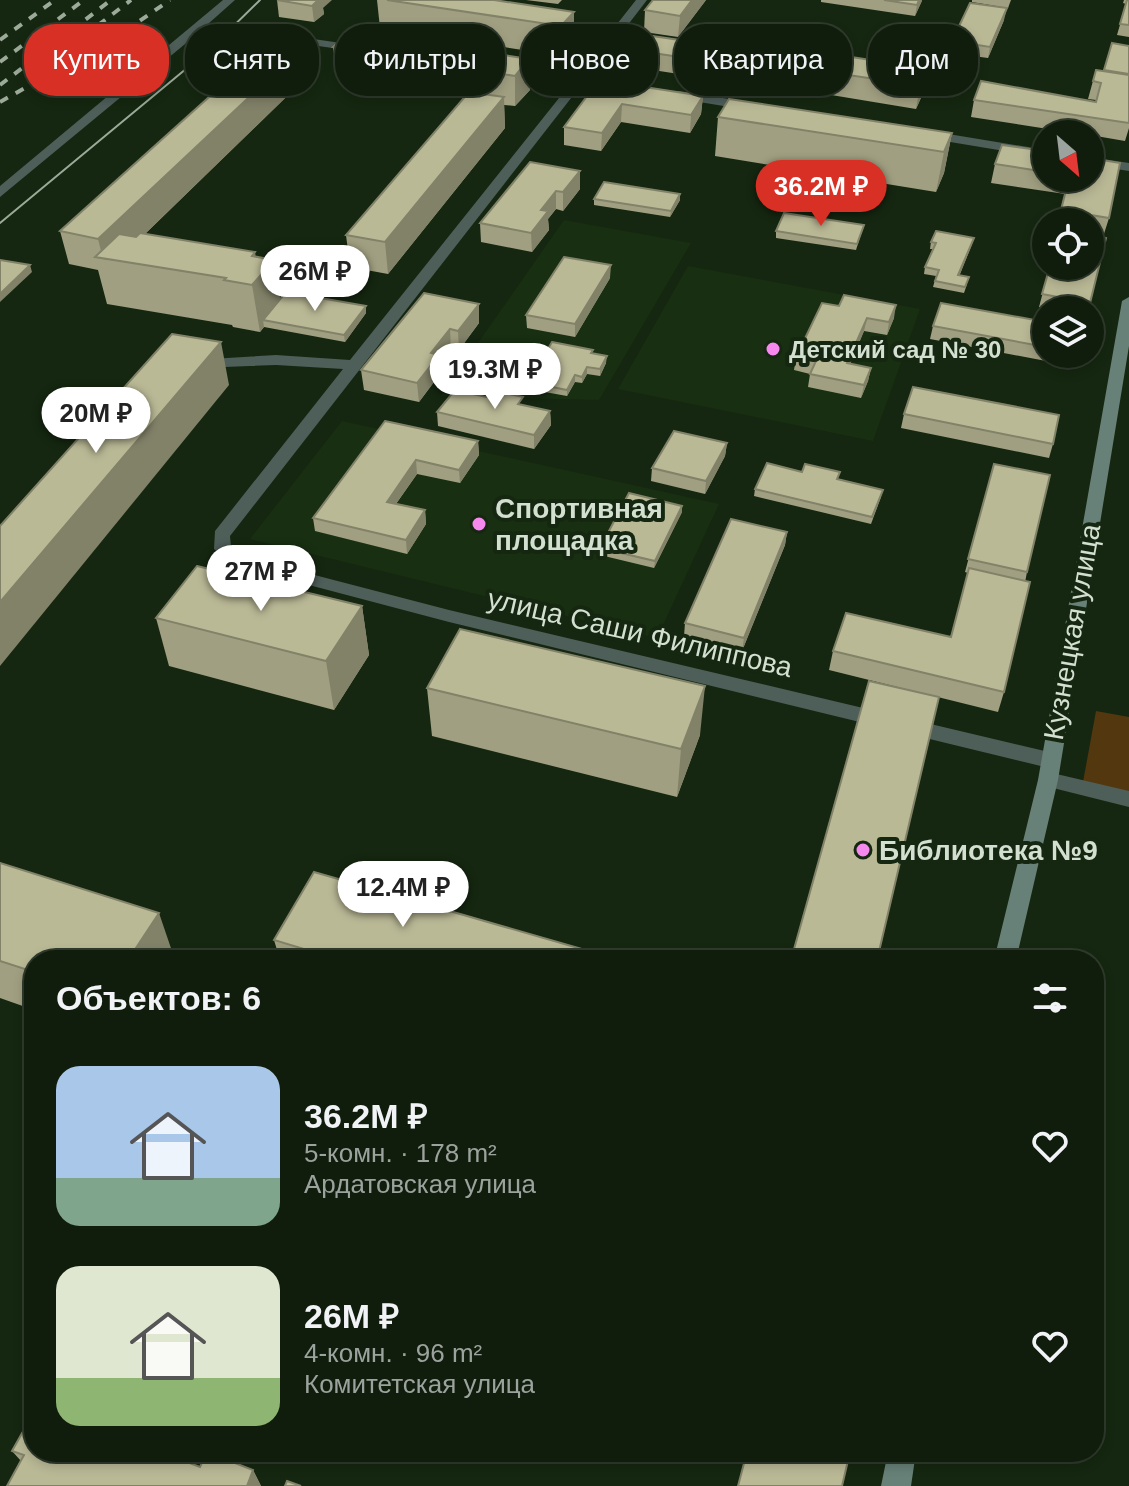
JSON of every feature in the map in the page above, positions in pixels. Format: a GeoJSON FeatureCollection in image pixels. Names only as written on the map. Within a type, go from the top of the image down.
{"type":"FeatureCollection","features":[{"type":"Feature","properties":{"kind":"street"},"geometry":{"type":"LineString","coordinates":[[202,24],[230,0]]}},
{"type":"Feature","properties":{"kind":"street"},"geometry":{"type":"LineString","coordinates":[[622,24],[642,0]]}},
{"type":"Feature","properties":{"kind":"street"},"geometry":{"type":"LineString","coordinates":[[0,193],[185,39]]}},
{"type":"Feature","properties":{"kind":"street"},"geometry":{"type":"LineString","coordinates":[[669,94],[762,109]]}},
{"type":"Feature","properties":{"kind":"street"},"geometry":{"type":"LineString","coordinates":[[177,365],[276,360],[355,365],[564,96]]}},
{"type":"Feature","properties":{"kind":"street"},"geometry":{"type":"LineString","coordinates":[[915,133],[1032,152]]}},
{"type":"Feature","properties":{"kind":"street"},"geometry":{"type":"LineString","coordinates":[[1104,163],[1129,167]]}},
{"type":"Feature","properties":{"kind":"street","name":"Кузнецкая улица"},"geometry":{"type":"LineString","coordinates":[[1007,950],[1048,770],[1129,301]]}},
{"type":"Feature","properties":{"kind":"street","name":"улица Саши Филиппова"},"geometry":{"type":"LineString","coordinates":[[355,365],[221,535],[223,549],[239,561],[1048,770],[1129,799]]}},
{"type":"Feature","properties":{"kind":"street"},"geometry":{"type":"LineString","coordinates":[[896,1486],[900,1462]]}},
{"type":"Feature","properties":{"kind":"shaded area"},"geometry":{"type":"Polygon","coordinates":[[[564,220],[691,243],[599,400],[441,396],[564,220]]]}},
{"type":"Feature","properties":{"kind":"shaded area","name":"Детский сад № 30"},"geometry":{"type":"Polygon","coordinates":[[[688,266],[920,309],[873,441],[618,389],[688,266]]]}},
{"type":"Feature","properties":{"kind":"shaded area"},"geometry":{"type":"Polygon","coordinates":[[[342,421],[719,504],[657,638],[250,539],[342,421]]]}},
{"type":"Feature","properties":{"kind":"shaded area"},"geometry":{"type":"Polygon","coordinates":[[[1096,711],[1129,717],[1129,793],[1083,782],[1096,711]]]}},
{"type":"Feature","properties":{"kind":"building"},"geometry":{"type":"Polygon","coordinates":[[[277,0],[318,0],[312,6],[277,0]]]}},
{"type":"Feature","properties":{"kind":"building"},"geometry":{"type":"Polygon","coordinates":[[[387,0],[494,0],[574,12],[563,24],[387,0]]]}},
{"type":"Feature","properties":{"kind":"building"},"geometry":{"type":"Polygon","coordinates":[[[653,0],[692,0],[680,16],[645,10],[653,0]]]}},
{"type":"Feature","properties":{"kind":"building"},"geometry":{"type":"Polygon","coordinates":[[[884,0],[919,0],[917,5],[884,0]]]}},
{"type":"Feature","properties":{"kind":"building"},"geometry":{"type":"Polygon","coordinates":[[[1129,0],[1129,25],[1120,24],[1129,0]]]}},
{"type":"Feature","properties":{"kind":"building"},"geometry":{"type":"Polygon","coordinates":[[[970,3],[1007,8],[990,47],[978,45],[978,24],[960,24],[970,3]]]}},
{"type":"Feature","properties":{"kind":"building"},"geometry":{"type":"Polygon","coordinates":[[[658,37],[674,39],[674,56],[658,54],[658,37]]]}},
{"type":"Feature","properties":{"kind":"building"},"geometry":{"type":"Polygon","coordinates":[[[1112,43],[1129,46],[1129,74],[1104,70],[1112,43]]]}},
{"type":"Feature","properties":{"kind":"building"},"geometry":{"type":"Polygon","coordinates":[[[505,55],[521,58],[521,69],[515,76],[505,74],[505,55]]]}},
{"type":"Feature","properties":{"kind":"building"},"geometry":{"type":"Polygon","coordinates":[[[852,57],[868,60],[868,78],[852,76],[852,57]]]}},
{"type":"Feature","properties":{"kind":"building"},"geometry":{"type":"Polygon","coordinates":[[[1096,70],[1129,75],[1129,123],[974,100],[981,81],[1096,102],[1101,83],[1093,81],[1096,70]]]}},
{"type":"Feature","properties":{"kind":"building"},"geometry":{"type":"Polygon","coordinates":[[[658,89],[674,92],[674,96],[703,96],[691,115],[622,104],[602,133],[564,127],[587,96],[658,96],[658,89]]]}},
{"type":"Feature","properties":{"kind":"building"},"geometry":{"type":"Polygon","coordinates":[[[210,96],[250,96],[98,239],[60,231],[210,96]]]}},
{"type":"Feature","properties":{"kind":"building"},"geometry":{"type":"Polygon","coordinates":[[[466,96],[504,97],[385,242],[346,235],[466,96]]]}},
{"type":"Feature","properties":{"kind":"building"},"geometry":{"type":"Polygon","coordinates":[[[729,99],[952,133],[944,152],[718,117],[729,99]]]}},
{"type":"Feature","properties":{"kind":"building"},"geometry":{"type":"Polygon","coordinates":[[[1002,145],[1032,149],[1032,170],[995,164],[1002,145]]]}},
{"type":"Feature","properties":{"kind":"building"},"geometry":{"type":"Polygon","coordinates":[[[1104,160],[1120,163],[1109,218],[1104,217],[1104,208],[1062,208],[1066,192],[1104,192],[1104,160]]]}},
{"type":"Feature","properties":{"kind":"building"},"geometry":{"type":"Polygon","coordinates":[[[530,162],[580,171],[563,192],[556,191],[541,210],[548,211],[531,233],[480,223],[530,162]]]}},
{"type":"Feature","properties":{"kind":"building"},"geometry":{"type":"Polygon","coordinates":[[[604,182],[680,194],[671,211],[594,199],[604,182]]]}},
{"type":"Feature","properties":{"kind":"building"},"geometry":{"type":"Polygon","coordinates":[[[784,213],[864,225],[857,244],[776,231],[784,213]]]}},
{"type":"Feature","properties":{"kind":"building"},"geometry":{"type":"Polygon","coordinates":[[[936,231],[974,238],[958,275],[969,277],[965,287],[935,281],[939,270],[925,267],[936,243],[931,242],[936,231]]]}},
{"type":"Feature","properties":{"kind":"building"},"geometry":{"type":"Polygon","coordinates":[[[140,233],[255,252],[252,256],[274,260],[252,285],[95,257],[119,234],[136,237],[140,233]]]}},
{"type":"Feature","properties":{"kind":"building"},"geometry":{"type":"Polygon","coordinates":[[[564,257],[611,265],[575,324],[526,315],[564,257]]]}},
{"type":"Feature","properties":{"kind":"building"},"geometry":{"type":"Polygon","coordinates":[[[0,260],[30,265],[0,294],[0,260]]]}},
{"type":"Feature","properties":{"kind":"building"},"geometry":{"type":"Polygon","coordinates":[[[1046,280],[1096,280],[1092,296],[1042,294],[1046,280]]]}},
{"type":"Feature","properties":{"kind":"building"},"geometry":{"type":"Polygon","coordinates":[[[286,292],[366,306],[344,335],[263,320],[286,292]]]}},
{"type":"Feature","properties":{"kind":"building"},"geometry":{"type":"Polygon","coordinates":[[[424,293],[479,304],[458,331],[450,329],[431,353],[439,355],[417,383],[361,370],[424,293]]]}},
{"type":"Feature","properties":{"kind":"building"},"geometry":{"type":"Polygon","coordinates":[[[844,295],[896,305],[889,322],[867,318],[847,363],[871,368],[864,385],[810,374],[816,361],[796,357],[822,303],[839,306],[844,295]]]}},
{"type":"Feature","properties":{"kind":"building"},"geometry":{"type":"Polygon","coordinates":[[[941,303],[1032,319],[1032,344],[933,326],[941,303]]]}},
{"type":"Feature","properties":{"kind":"building"},"geometry":{"type":"Polygon","coordinates":[[[172,334],[221,342],[0,602],[0,526],[172,334]]]}},
{"type":"Feature","properties":{"kind":"building"},"geometry":{"type":"Polygon","coordinates":[[[552,342],[607,356],[600,369],[587,367],[582,377],[575,375],[567,390],[528,382],[552,342]]]}},
{"type":"Feature","properties":{"kind":"building"},"geometry":{"type":"Polygon","coordinates":[[[913,387],[1059,415],[1053,444],[904,414],[913,387]]]}},
{"type":"Feature","properties":{"kind":"building"},"geometry":{"type":"Polygon","coordinates":[[[455,390],[486,397],[491,390],[523,397],[518,404],[550,411],[534,435],[437,412],[455,390]]]}},
{"type":"Feature","properties":{"kind":"building"},"geometry":{"type":"Polygon","coordinates":[[[385,421],[478,441],[459,470],[416,460],[387,502],[425,510],[406,540],[313,518],[385,421]]]}},
{"type":"Feature","properties":{"kind":"building"},"geometry":{"type":"Polygon","coordinates":[[[674,431],[727,443],[706,481],[652,468],[674,431]]]}},
{"type":"Feature","properties":{"kind":"building"},"geometry":{"type":"Polygon","coordinates":[[[767,463],[802,472],[805,464],[840,472],[837,479],[883,490],[872,517],[755,489],[767,463]]]}},
{"type":"Feature","properties":{"kind":"building"},"geometry":{"type":"Polygon","coordinates":[[[994,464],[1050,475],[1027,572],[968,559],[994,464]]]}},
{"type":"Feature","properties":{"kind":"building"},"geometry":{"type":"Polygon","coordinates":[[[629,493],[682,506],[655,561],[600,548],[629,493]]]}},
{"type":"Feature","properties":{"kind":"building"},"geometry":{"type":"Polygon","coordinates":[[[731,519],[787,532],[744,638],[685,623],[731,519]]]}},
{"type":"Feature","properties":{"kind":"building"},"geometry":{"type":"Polygon","coordinates":[[[197,566],[362,606],[326,661],[156,618],[197,566]]]}},
{"type":"Feature","properties":{"kind":"building"},"geometry":{"type":"Polygon","coordinates":[[[969,568],[1030,582],[1004,692],[833,651],[846,613],[951,637],[969,568]]]}},
{"type":"Feature","properties":{"kind":"building"},"geometry":{"type":"Polygon","coordinates":[[[460,629],[705,686],[681,749],[427,688],[460,629]]]}},
{"type":"Feature","properties":{"kind":"building","name":"Библиотека №9"},"geometry":{"type":"Polygon","coordinates":[[[869,681],[939,697],[879,950],[794,950],[869,681]]]}},
{"type":"Feature","properties":{"kind":"building"},"geometry":{"type":"Polygon","coordinates":[[[0,863],[159,913],[135,950],[24,950],[24,969],[0,961],[0,863]]]}},
{"type":"Feature","properties":{"kind":"building"},"geometry":{"type":"Polygon","coordinates":[[[314,872],[585,950],[307,950],[274,940],[314,872]]]}},
{"type":"Feature","properties":{"kind":"building"},"geometry":{"type":"Polygon","coordinates":[[[24,1430],[24,1455],[12,1451],[24,1430]]]}},
{"type":"Feature","properties":{"kind":"building"},"geometry":{"type":"Polygon","coordinates":[[[24,1455],[24,1462],[187,1462],[200,1467],[202,1462],[233,1462],[253,1470],[247,1486],[7,1486],[24,1455]]]}},
{"type":"Feature","properties":{"kind":"building"},"geometry":{"type":"Polygon","coordinates":[[[744,1462],[848,1462],[842,1486],[738,1486],[744,1462]]]}},
{"type":"Feature","properties":{"kind":"tram line"},"geometry":{"type":"LineString","coordinates":[[0,223],[210,49],[260,0]]}},
{"type":"Feature","properties":{"kind":"railway"},"geometry":{"type":"LineString","coordinates":[[0,40],[55,0]]}},
{"type":"Feature","properties":{"kind":"railway"},"geometry":{"type":"LineString","coordinates":[[0,62],[84,0]]}},
{"type":"Feature","properties":{"kind":"railway"},"geometry":{"type":"LineString","coordinates":[[0,85],[111,0]]}},
{"type":"Feature","properties":{"kind":"railway"},"geometry":{"type":"LineString","coordinates":[[100,24],[131,0]]}},
{"type":"Feature","properties":{"kind":"railway"},"geometry":{"type":"LineString","coordinates":[[0,102],[122,33],[170,0]]}},
{"type":"Feature","properties":{"kind":"place","name":"Детский сад № 30"},"geometry":{"type":"Point","coordinates":[773,349]}},
{"type":"Feature","properties":{"kind":"place","name":"Спортивная площадка"},"geometry":{"type":"Point","coordinates":[479,524]}},
{"type":"Feature","properties":{"kind":"place","name":"Библиотека №9"},"geometry":{"type":"Point","coordinates":[863,850]}}]}
